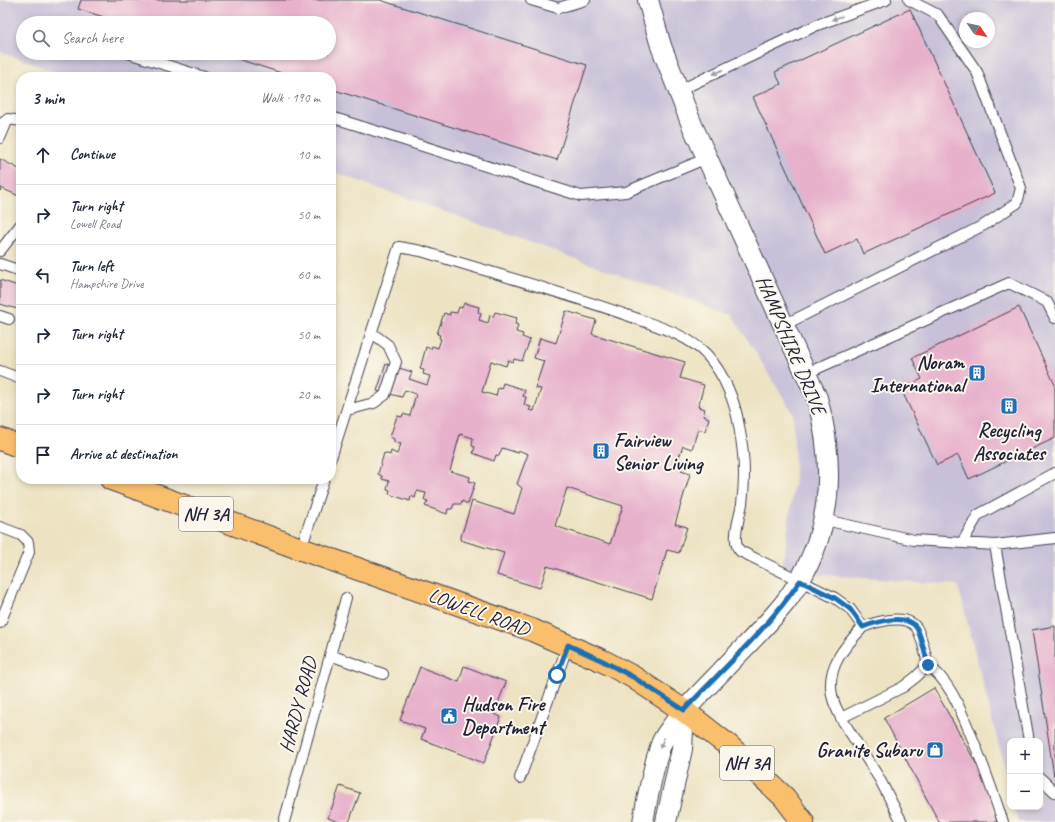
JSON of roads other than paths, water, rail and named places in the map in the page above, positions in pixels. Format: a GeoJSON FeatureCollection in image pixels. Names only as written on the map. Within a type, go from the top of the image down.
{"type":"FeatureCollection","features":[{"type":"Feature","properties":{"kind":"main road"},"geometry":{"type":"LineString","coordinates":[[0,439],[16,445]]}},
{"type":"Feature","properties":{"kind":"main road","name":"LOWELL ROAD"},"geometry":{"type":"LineString","coordinates":[[125,484],[301,549],[492,615],[568,645],[603,661],[633,677],[684,710],[729,746],[784,797],[803,822]]}},
{"type":"Feature","properties":{"kind":"street","name":"HAMPSHIRE DRIVE"},"geometry":{"type":"LineString","coordinates":[[643,822],[655,766],[663,740],[684,710],[766,625],[800,581],[810,561],[825,520],[828,473],[827,443],[824,421],[817,398],[807,373],[707,158],[678,91],[661,46],[648,0]]}},
{"type":"Feature","properties":{"kind":"street"},"geometry":{"type":"LineString","coordinates":[[666,822],[682,749],[684,710]]}},
{"type":"Feature","properties":{"kind":"lane"},"geometry":{"type":"LineString","coordinates":[[531,0],[558,8],[585,0]]}},
{"type":"Feature","properties":{"kind":"lane"},"geometry":{"type":"LineString","coordinates":[[678,91],[817,25],[886,0]]}},
{"type":"Feature","properties":{"kind":"lane"},"geometry":{"type":"LineString","coordinates":[[784,325],[984,225],[1017,203],[1021,188],[977,72],[938,15],[909,0]]}},
{"type":"Feature","properties":{"kind":"lane"},"geometry":{"type":"LineString","coordinates":[[150,60],[188,72]]}},
{"type":"Feature","properties":{"kind":"lane"},"geometry":{"type":"LineString","coordinates":[[0,125],[8,119],[16,120]]}},
{"type":"Feature","properties":{"kind":"lane"},"geometry":{"type":"LineString","coordinates":[[0,138],[8,119]]}},
{"type":"Feature","properties":{"kind":"lane"},"geometry":{"type":"LineString","coordinates":[[336,119],[581,196],[626,192],[707,158]]}},
{"type":"Feature","properties":{"kind":"lane"},"geometry":{"type":"LineString","coordinates":[[0,251],[16,230]]}},
{"type":"Feature","properties":{"kind":"lane"},"geometry":{"type":"LineString","coordinates":[[336,443],[399,247],[421,251],[595,304],[651,324],[695,345],[707,355],[717,369],[730,394],[737,413],[741,438],[744,474],[742,502],[736,533],[736,545],[740,551],[835,598],[850,609],[863,627]]}},
{"type":"Feature","properties":{"kind":"lane"},"geometry":{"type":"LineString","coordinates":[[0,264],[16,269]]}},
{"type":"Feature","properties":{"kind":"lane"},"geometry":{"type":"LineString","coordinates":[[807,373],[1009,284],[1047,302],[1055,318]]}},
{"type":"Feature","properties":{"kind":"lane"},"geometry":{"type":"LineString","coordinates":[[347,410],[374,403],[385,395],[396,362],[388,346],[372,333]]}},
{"type":"Feature","properties":{"kind":"lane"},"geometry":{"type":"LineString","coordinates":[[0,371],[16,377]]}},
{"type":"Feature","properties":{"kind":"lane"},"geometry":{"type":"LineString","coordinates":[[962,543],[978,514],[1055,473]]}},
{"type":"Feature","properties":{"kind":"lane"},"geometry":{"type":"LineString","coordinates":[[301,549],[322,484]]}},
{"type":"Feature","properties":{"kind":"lane"},"geometry":{"type":"LineString","coordinates":[[825,520],[914,540],[995,545],[1055,538]]}},
{"type":"Feature","properties":{"kind":"lane"},"geometry":{"type":"LineString","coordinates":[[0,527],[22,535],[28,542],[29,552],[0,623]]}},
{"type":"Feature","properties":{"kind":"lane"},"geometry":{"type":"LineString","coordinates":[[995,545],[1028,738]]}},
{"type":"Feature","properties":{"kind":"lane","name":"HARDY ROAD"},"geometry":{"type":"LineString","coordinates":[[284,822],[346,598]]}},
{"type":"Feature","properties":{"kind":"lane"},"geometry":{"type":"LineString","coordinates":[[902,822],[879,778],[841,718],[832,696],[830,679],[835,662],[847,644],[863,627],[894,619],[907,621],[916,627],[928,665],[938,672],[956,698],[982,761],[1003,822]]}},
{"type":"Feature","properties":{"kind":"lane"},"geometry":{"type":"LineString","coordinates":[[520,778],[568,645]]}},
{"type":"Feature","properties":{"kind":"lane"},"geometry":{"type":"LineString","coordinates":[[330,655],[382,674]]}},
{"type":"Feature","properties":{"kind":"lane"},"geometry":{"type":"LineString","coordinates":[[841,718],[903,687],[928,665]]}},
{"type":"Feature","properties":{"kind":"lane"},"geometry":{"type":"LineString","coordinates":[[1043,781],[1055,792]]}},
{"type":"Feature","properties":{"kind":"place","name":"Noram International"},"geometry":{"type":"Point","coordinates":[977,373]}},
{"type":"Feature","properties":{"kind":"place","name":"Recycling Associates"},"geometry":{"type":"Point","coordinates":[1009,406]}},
{"type":"Feature","properties":{"kind":"place","name":"Fairview Senior Living"},"geometry":{"type":"Point","coordinates":[601,451]}},
{"type":"Feature","properties":{"kind":"place","name":"Hudson Fire Department"},"geometry":{"type":"Point","coordinates":[449,716]}},
{"type":"Feature","properties":{"kind":"place","name":"Granite Subaru"},"geometry":{"type":"Point","coordinates":[935,750]}}]}
